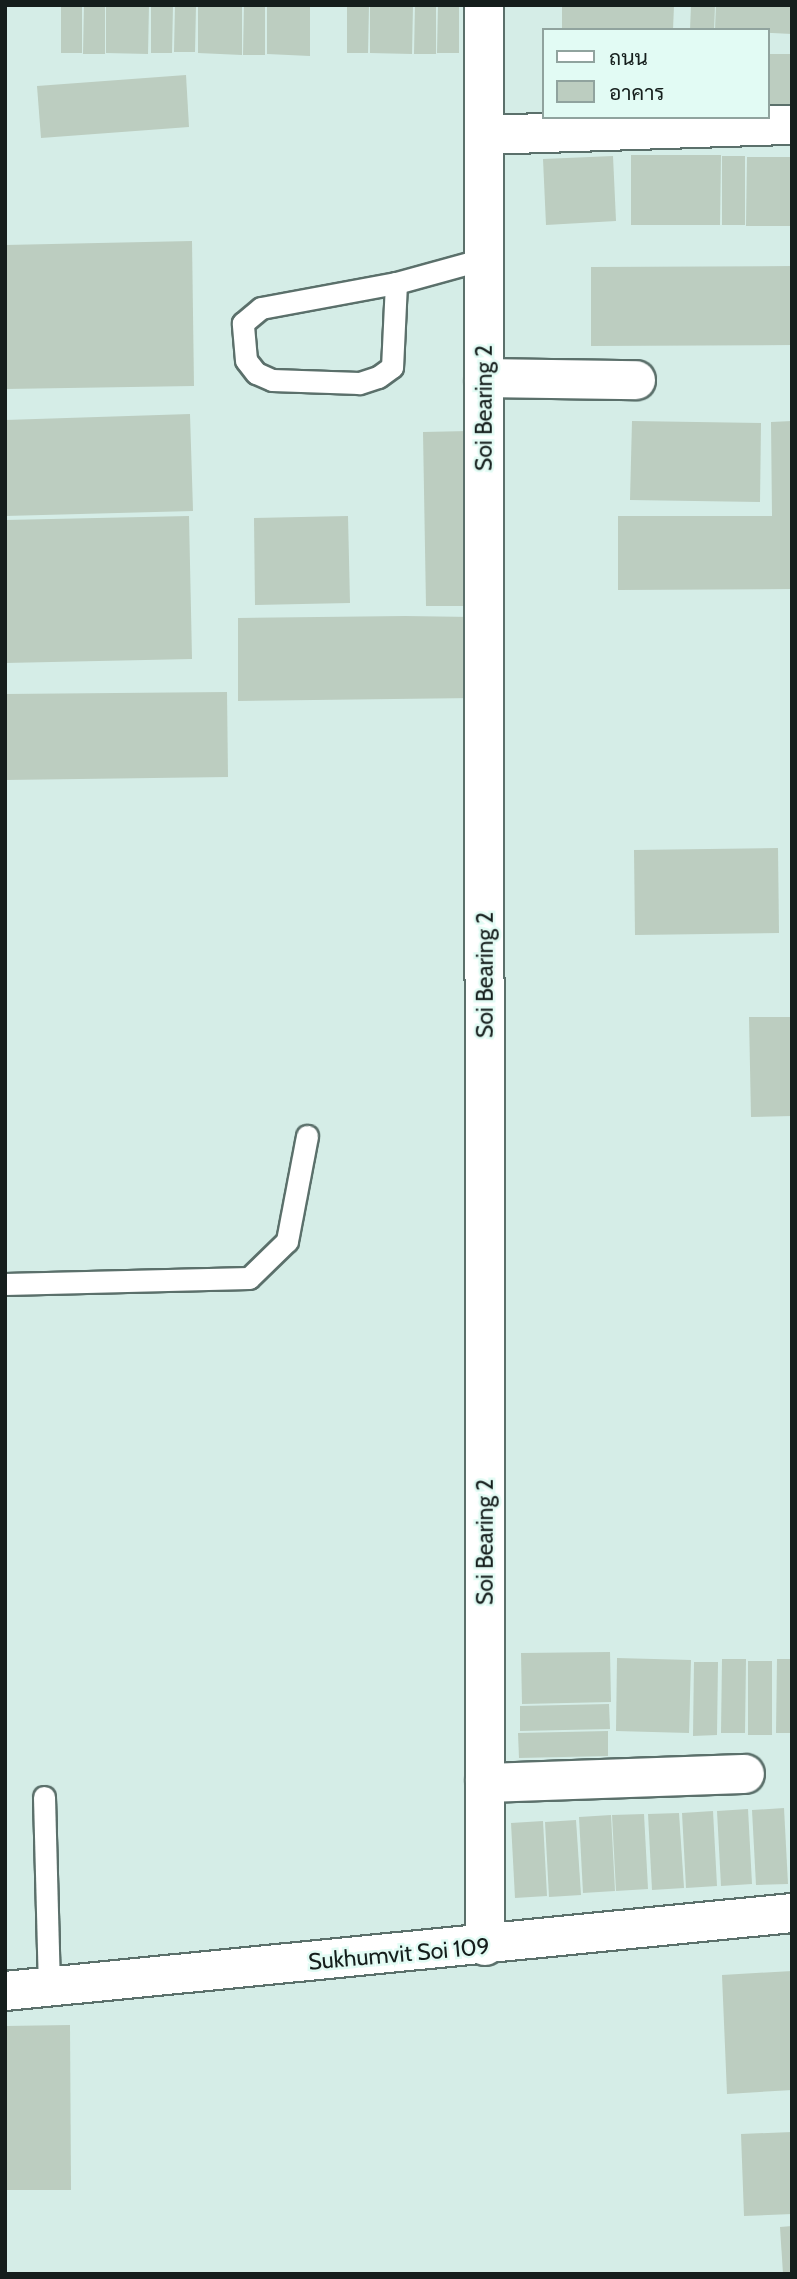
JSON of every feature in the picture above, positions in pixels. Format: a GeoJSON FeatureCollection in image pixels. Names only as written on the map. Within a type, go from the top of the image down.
{"type":"FeatureCollection","features":[{"type":"Feature","properties":{"kind":"street","name":"Soi Bearing 2"},"geometry":{"type":"LineString","coordinates":[[484,5],[485,1945]]}},
{"type":"Feature","properties":{"kind":"street"},"geometry":{"type":"LineString","coordinates":[[484,135],[792,125]]}},
{"type":"Feature","properties":{"kind":"street"},"geometry":{"type":"LineString","coordinates":[[484,378],[636,380]]}},
{"type":"Feature","properties":{"kind":"street"},"geometry":{"type":"LineString","coordinates":[[485,1783],[745,1774]]}},
{"type":"Feature","properties":{"kind":"street","name":"Sukhumvit Soi 109"},"geometry":{"type":"LineString","coordinates":[[5,1991],[792,1913]]}},
{"type":"Feature","properties":{"kind":"lane"},"geometry":{"type":"LineString","coordinates":[[396,283],[392,367],[378,377],[359,383],[272,380],[256,373],[247,360],[243,323],[261,308],[396,283],[484,259]]}},
{"type":"Feature","properties":{"kind":"lane"},"geometry":{"type":"LineString","coordinates":[[5,1284],[249,1278],[287,1241],[307,1136]]}},
{"type":"Feature","properties":{"kind":"lane"},"geometry":{"type":"LineString","coordinates":[[44,1797],[49,1987]]}},
{"type":"Feature","properties":{"kind":"building"},"geometry":{"type":"Polygon","coordinates":[[[61,5],[82,5],[82,53],[61,53],[61,5]]]}},
{"type":"Feature","properties":{"kind":"building"},"geometry":{"type":"Polygon","coordinates":[[[84,5],[105,5],[105,54],[83,54],[84,5]]]}},
{"type":"Feature","properties":{"kind":"building"},"geometry":{"type":"Polygon","coordinates":[[[106,5],[149,5],[148,54],[106,53],[106,5]]]}},
{"type":"Feature","properties":{"kind":"building"},"geometry":{"type":"Polygon","coordinates":[[[151,5],[173,5],[172,53],[151,53],[151,5]]]}},
{"type":"Feature","properties":{"kind":"building"},"geometry":{"type":"Polygon","coordinates":[[[175,5],[196,5],[195,52],[174,52],[175,5]]]}},
{"type":"Feature","properties":{"kind":"building"},"geometry":{"type":"Polygon","coordinates":[[[198,5],[242,5],[242,55],[198,53],[198,5]]]}},
{"type":"Feature","properties":{"kind":"building"},"geometry":{"type":"Polygon","coordinates":[[[244,5],[265,5],[265,55],[243,55],[244,5]]]}},
{"type":"Feature","properties":{"kind":"building"},"geometry":{"type":"Polygon","coordinates":[[[267,5],[310,5],[310,56],[267,54],[267,5]]]}},
{"type":"Feature","properties":{"kind":"building"},"geometry":{"type":"Polygon","coordinates":[[[347,5],[369,5],[368,53],[347,53],[347,5]]]}},
{"type":"Feature","properties":{"kind":"building"},"geometry":{"type":"Polygon","coordinates":[[[370,5],[413,5],[412,54],[370,53],[370,5]]]}},
{"type":"Feature","properties":{"kind":"building"},"geometry":{"type":"Polygon","coordinates":[[[415,5],[436,5],[436,54],[414,54],[415,5]]]}},
{"type":"Feature","properties":{"kind":"building"},"geometry":{"type":"Polygon","coordinates":[[[438,5],[459,5],[459,53],[437,53],[438,5]]]}},
{"type":"Feature","properties":{"kind":"building"},"geometry":{"type":"Polygon","coordinates":[[[562,5],[674,5],[673,28],[562,28],[562,5]]]}},
{"type":"Feature","properties":{"kind":"building"},"geometry":{"type":"Polygon","coordinates":[[[691,5],[715,5],[714,28],[690,28],[691,5]]]}},
{"type":"Feature","properties":{"kind":"building"},"geometry":{"type":"Polygon","coordinates":[[[716,5],[792,5],[792,34],[769,33],[769,28],[715,28],[716,5]]]}},
{"type":"Feature","properties":{"kind":"building"},"geometry":{"type":"Polygon","coordinates":[[[769,54],[792,54],[792,123],[769,117],[769,54]]]}},
{"type":"Feature","properties":{"kind":"building"},"geometry":{"type":"Polygon","coordinates":[[[186,75],[189,127],[41,138],[37,86],[186,75]]]}},
{"type":"Feature","properties":{"kind":"building"},"geometry":{"type":"Polygon","coordinates":[[[631,155],[721,155],[720,225],[631,225],[631,155]]]}},
{"type":"Feature","properties":{"kind":"building"},"geometry":{"type":"Polygon","coordinates":[[[613,156],[616,221],[546,225],[543,159],[613,156]]]}},
{"type":"Feature","properties":{"kind":"building"},"geometry":{"type":"Polygon","coordinates":[[[722,156],[745,156],[745,225],[722,225],[722,156]]]}},
{"type":"Feature","properties":{"kind":"building"},"geometry":{"type":"Polygon","coordinates":[[[747,157],[792,157],[792,226],[746,226],[747,157]]]}},
{"type":"Feature","properties":{"kind":"building"},"geometry":{"type":"Polygon","coordinates":[[[192,241],[194,386],[5,389],[5,245],[192,241]]]}},
{"type":"Feature","properties":{"kind":"building"},"geometry":{"type":"Polygon","coordinates":[[[792,266],[792,345],[591,346],[591,267],[792,266]]]}},
{"type":"Feature","properties":{"kind":"building"},"geometry":{"type":"Polygon","coordinates":[[[190,414],[193,511],[5,516],[5,420],[190,414]]]}},
{"type":"Feature","properties":{"kind":"building"},"geometry":{"type":"Polygon","coordinates":[[[632,421],[761,423],[760,502],[630,500],[632,421]]]}},
{"type":"Feature","properties":{"kind":"building"},"geometry":{"type":"Polygon","coordinates":[[[792,421],[792,589],[618,590],[618,516],[772,516],[771,422],[792,421]]]}},
{"type":"Feature","properties":{"kind":"building"},"geometry":{"type":"Polygon","coordinates":[[[469,431],[472,606],[426,606],[423,432],[469,431]]]}},
{"type":"Feature","properties":{"kind":"building"},"geometry":{"type":"Polygon","coordinates":[[[189,516],[192,659],[5,663],[5,520],[189,516]]]}},
{"type":"Feature","properties":{"kind":"building"},"geometry":{"type":"Polygon","coordinates":[[[348,516],[350,603],[255,605],[254,518],[348,516]]]}},
{"type":"Feature","properties":{"kind":"building"},"geometry":{"type":"Polygon","coordinates":[[[473,617],[474,698],[238,701],[238,618],[473,617]]]}},
{"type":"Feature","properties":{"kind":"building"},"geometry":{"type":"Polygon","coordinates":[[[227,692],[228,777],[5,780],[5,694],[227,692]]]}},
{"type":"Feature","properties":{"kind":"building"},"geometry":{"type":"Polygon","coordinates":[[[778,848],[779,933],[635,935],[634,850],[778,848]]]}},
{"type":"Feature","properties":{"kind":"building"},"geometry":{"type":"Polygon","coordinates":[[[749,1017],[792,1017],[792,1116],[751,1117],[749,1017]]]}},
{"type":"Feature","properties":{"kind":"building"},"geometry":{"type":"Polygon","coordinates":[[[610,1652],[611,1702],[522,1704],[521,1653],[610,1652]]]}},
{"type":"Feature","properties":{"kind":"building"},"geometry":{"type":"Polygon","coordinates":[[[617,1658],[691,1660],[689,1733],[616,1731],[617,1658]]]}},
{"type":"Feature","properties":{"kind":"building"},"geometry":{"type":"Polygon","coordinates":[[[722,1659],[746,1659],[745,1733],[721,1733],[722,1659]]]}},
{"type":"Feature","properties":{"kind":"building"},"geometry":{"type":"Polygon","coordinates":[[[777,1659],[792,1659],[792,1733],[776,1733],[777,1659]]]}},
{"type":"Feature","properties":{"kind":"building"},"geometry":{"type":"Polygon","coordinates":[[[748,1661],[772,1661],[772,1735],[748,1735],[748,1661]]]}},
{"type":"Feature","properties":{"kind":"building"},"geometry":{"type":"Polygon","coordinates":[[[694,1662],[718,1662],[717,1735],[693,1736],[694,1662]]]}},
{"type":"Feature","properties":{"kind":"building"},"geometry":{"type":"Polygon","coordinates":[[[609,1704],[610,1729],[520,1731],[520,1706],[609,1704]]]}},
{"type":"Feature","properties":{"kind":"building"},"geometry":{"type":"Polygon","coordinates":[[[608,1731],[608,1756],[519,1758],[518,1733],[608,1731]]]}},
{"type":"Feature","properties":{"kind":"building"},"geometry":{"type":"Polygon","coordinates":[[[784,1808],[788,1884],[756,1885],[752,1810],[784,1808]]]}},
{"type":"Feature","properties":{"kind":"building"},"geometry":{"type":"Polygon","coordinates":[[[748,1809],[752,1884],[721,1886],[717,1811],[748,1809]]]}},
{"type":"Feature","properties":{"kind":"building"},"geometry":{"type":"Polygon","coordinates":[[[713,1811],[717,1886],[686,1888],[682,1813],[713,1811]]]}},
{"type":"Feature","properties":{"kind":"building"},"geometry":{"type":"Polygon","coordinates":[[[679,1813],[684,1888],[652,1890],[648,1814],[679,1813]]]}},
{"type":"Feature","properties":{"kind":"building"},"geometry":{"type":"Polygon","coordinates":[[[644,1814],[648,1889],[616,1891],[612,1815],[644,1814]]]}},
{"type":"Feature","properties":{"kind":"building"},"geometry":{"type":"Polygon","coordinates":[[[611,1815],[615,1891],[583,1893],[579,1817],[611,1815]]]}},
{"type":"Feature","properties":{"kind":"building"},"geometry":{"type":"Polygon","coordinates":[[[576,1820],[581,1895],[549,1897],[545,1822],[576,1820]]]}},
{"type":"Feature","properties":{"kind":"building"},"geometry":{"type":"Polygon","coordinates":[[[543,1821],[547,1896],[515,1898],[511,1823],[543,1821]]]}},
{"type":"Feature","properties":{"kind":"building"},"geometry":{"type":"Polygon","coordinates":[[[792,1971],[792,2090],[727,2094],[722,1975],[792,1971]]]}},
{"type":"Feature","properties":{"kind":"building"},"geometry":{"type":"Polygon","coordinates":[[[70,2025],[71,2190],[5,2190],[5,2026],[70,2025]]]}},
{"type":"Feature","properties":{"kind":"building"},"geometry":{"type":"Polygon","coordinates":[[[792,2132],[792,2214],[744,2216],[741,2134],[792,2132]]]}},
{"type":"Feature","properties":{"kind":"building"},"geometry":{"type":"Polygon","coordinates":[[[792,2226],[792,2274],[783,2274],[780,2227],[792,2226]]]}}]}
